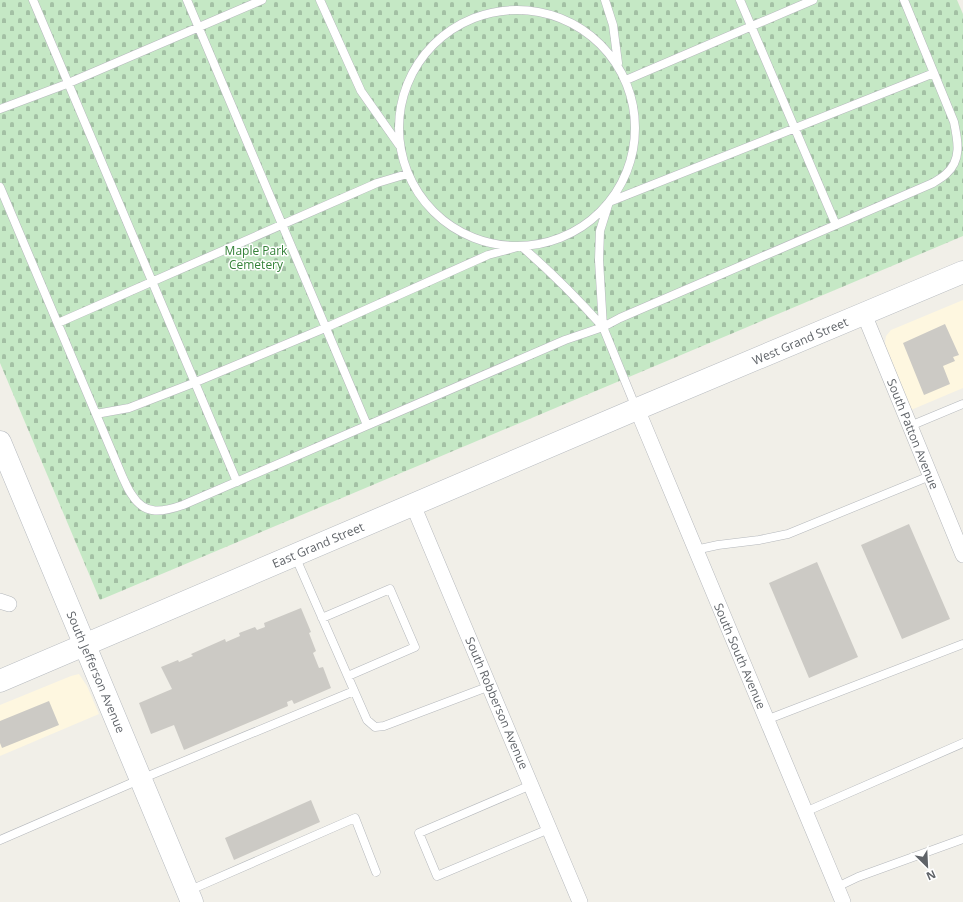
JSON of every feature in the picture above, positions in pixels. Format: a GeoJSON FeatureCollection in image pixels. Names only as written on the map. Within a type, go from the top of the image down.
{"type":"FeatureCollection","features":[{"type":"Feature","properties":{"kind":"main road","name":"West Grand Street"},"geometry":{"type":"LineString","coordinates":[[637,409],[963,272]]}},
{"type":"Feature","properties":{"kind":"main road","name":"East Grand Street"},"geometry":{"type":"LineString","coordinates":[[0,681],[637,409]]}},
{"type":"Feature","properties":{"kind":"main road","name":"South Jefferson Avenue"},"geometry":{"type":"LineString","coordinates":[[0,442],[190,897]]}},
{"type":"Feature","properties":{"kind":"street","name":"South Patton Avenue"},"geometry":{"type":"LineString","coordinates":[[864,314],[963,555]]}},
{"type":"Feature","properties":{"kind":"street","name":"South South Avenue"},"geometry":{"type":"LineString","coordinates":[[637,409],[843,902]]}},
{"type":"Feature","properties":{"kind":"street","name":"South Robberson Avenue"},"geometry":{"type":"LineString","coordinates":[[413,505],[580,902]]}},
{"type":"Feature","properties":{"kind":"lane"},"geometry":{"type":"LineString","coordinates":[[33,0],[237,482]]}},
{"type":"Feature","properties":{"kind":"lane"},"geometry":{"type":"LineString","coordinates":[[186,0],[367,425]]}},
{"type":"Feature","properties":{"kind":"lane"},"geometry":{"type":"LineString","coordinates":[[0,109],[68,83],[262,0]]}},
{"type":"Feature","properties":{"kind":"lane"},"geometry":{"type":"LineString","coordinates":[[320,0],[361,91],[399,146]]}},
{"type":"Feature","properties":{"kind":"lane"},"geometry":{"type":"LineString","coordinates":[[605,0],[614,25],[618,64]]}},
{"type":"Feature","properties":{"kind":"lane"},"geometry":{"type":"LineString","coordinates":[[740,0],[836,225]]}},
{"type":"Feature","properties":{"kind":"lane"},"geometry":{"type":"LineString","coordinates":[[626,80],[813,0]]}},
{"type":"Feature","properties":{"kind":"lane"},"geometry":{"type":"LineString","coordinates":[[0,187],[123,478],[132,495],[140,504],[148,509],[159,511],[169,510],[566,340],[603,327],[620,318],[933,183],[946,174],[952,167],[959,148],[958,138],[954,122],[904,0]]}},
{"type":"Feature","properties":{"kind":"lane"},"geometry":{"type":"LineString","coordinates":[[96,414],[129,408],[195,383],[325,328],[488,255],[521,246],[540,244],[558,239],[575,231],[591,220],[609,202],[626,175],[635,144],[635,111],[626,80],[618,64],[607,50],[581,28],[550,14],[517,9],[483,14],[452,28],[427,50],[408,79],[399,112],[399,146],[407,174],[421,199],[441,219],[465,235],[492,244],[521,246],[544,266],[603,327]]}},
{"type":"Feature","properties":{"kind":"lane"},"geometry":{"type":"LineString","coordinates":[[609,202],[934,73]]}},
{"type":"Feature","properties":{"kind":"lane"},"geometry":{"type":"LineString","coordinates":[[58,323],[377,184],[407,174]]}},
{"type":"Feature","properties":{"kind":"lane"},"geometry":{"type":"LineString","coordinates":[[609,202],[600,231],[598,260],[603,327],[637,409]]}},
{"type":"Feature","properties":{"kind":"lane"},"geometry":{"type":"LineString","coordinates":[[910,426],[963,404]]}},
{"type":"Feature","properties":{"kind":"lane"},"geometry":{"type":"LineString","coordinates":[[695,550],[788,534],[930,476]]}},
{"type":"Feature","properties":{"kind":"lane"},"geometry":{"type":"LineString","coordinates":[[294,555],[367,720],[375,727],[384,726],[490,686]]}},
{"type":"Feature","properties":{"kind":"lane"},"geometry":{"type":"LineString","coordinates":[[322,618],[390,589],[415,647],[348,676]]}},
{"type":"Feature","properties":{"kind":"lane"},"geometry":{"type":"LineString","coordinates":[[766,720],[963,644]]}},
{"type":"Feature","properties":{"kind":"lane"},"geometry":{"type":"LineString","coordinates":[[0,840],[354,691]]}},
{"type":"Feature","properties":{"kind":"lane"},"geometry":{"type":"LineString","coordinates":[[805,812],[963,743]]}},
{"type":"Feature","properties":{"kind":"lane"},"geometry":{"type":"LineString","coordinates":[[531,785],[419,833],[437,876],[549,829]]}},
{"type":"Feature","properties":{"kind":"lane"},"geometry":{"type":"LineString","coordinates":[[190,897],[355,818],[376,872]]}},
{"type":"Feature","properties":{"kind":"lane"},"geometry":{"type":"LineString","coordinates":[[837,887],[858,877],[963,839]]}},
{"type":"Feature","properties":{"kind":"shaded area"},"geometry":{"type":"Polygon","coordinates":[[[963,300],[963,388],[911,410],[887,351],[885,343],[886,336],[891,330],[963,300]]]}},
{"type":"Feature","properties":{"kind":"shaded area"},"geometry":{"type":"Polygon","coordinates":[[[79,674],[87,686],[99,714],[0,756],[0,705],[79,674]]]}},
{"type":"Feature","properties":{"kind":"green space","name":"Maple Park Cemetery"},"geometry":{"type":"Polygon","coordinates":[[[0,0],[957,0],[963,14],[963,236],[100,600],[0,363],[0,0]]]}},
{"type":"Feature","properties":{"kind":"building"},"geometry":{"type":"Polygon","coordinates":[[[945,324],[959,355],[953,357],[955,361],[943,366],[950,384],[924,395],[903,343],[945,324]]]}},
{"type":"Feature","properties":{"kind":"building"},"geometry":{"type":"Polygon","coordinates":[[[909,524],[950,619],[902,639],[861,545],[909,524]]]}},
{"type":"Feature","properties":{"kind":"building"},"geometry":{"type":"Polygon","coordinates":[[[817,562],[858,657],[809,678],[769,583],[817,562]]]}},
{"type":"Feature","properties":{"kind":"building"},"geometry":{"type":"Polygon","coordinates":[[[301,608],[311,632],[309,633],[316,651],[313,653],[319,668],[323,667],[331,688],[294,704],[292,700],[287,702],[288,706],[184,750],[174,725],[151,734],[139,703],[172,689],[161,667],[193,656],[191,654],[225,639],[226,642],[240,636],[239,633],[255,627],[257,630],[265,627],[264,623],[301,608]]]}},
{"type":"Feature","properties":{"kind":"building"},"geometry":{"type":"Polygon","coordinates":[[[49,701],[59,725],[2,748],[0,743],[0,721],[49,701]]]}},
{"type":"Feature","properties":{"kind":"building"},"geometry":{"type":"Polygon","coordinates":[[[311,800],[320,822],[234,860],[225,838],[311,800]]]}}]}
